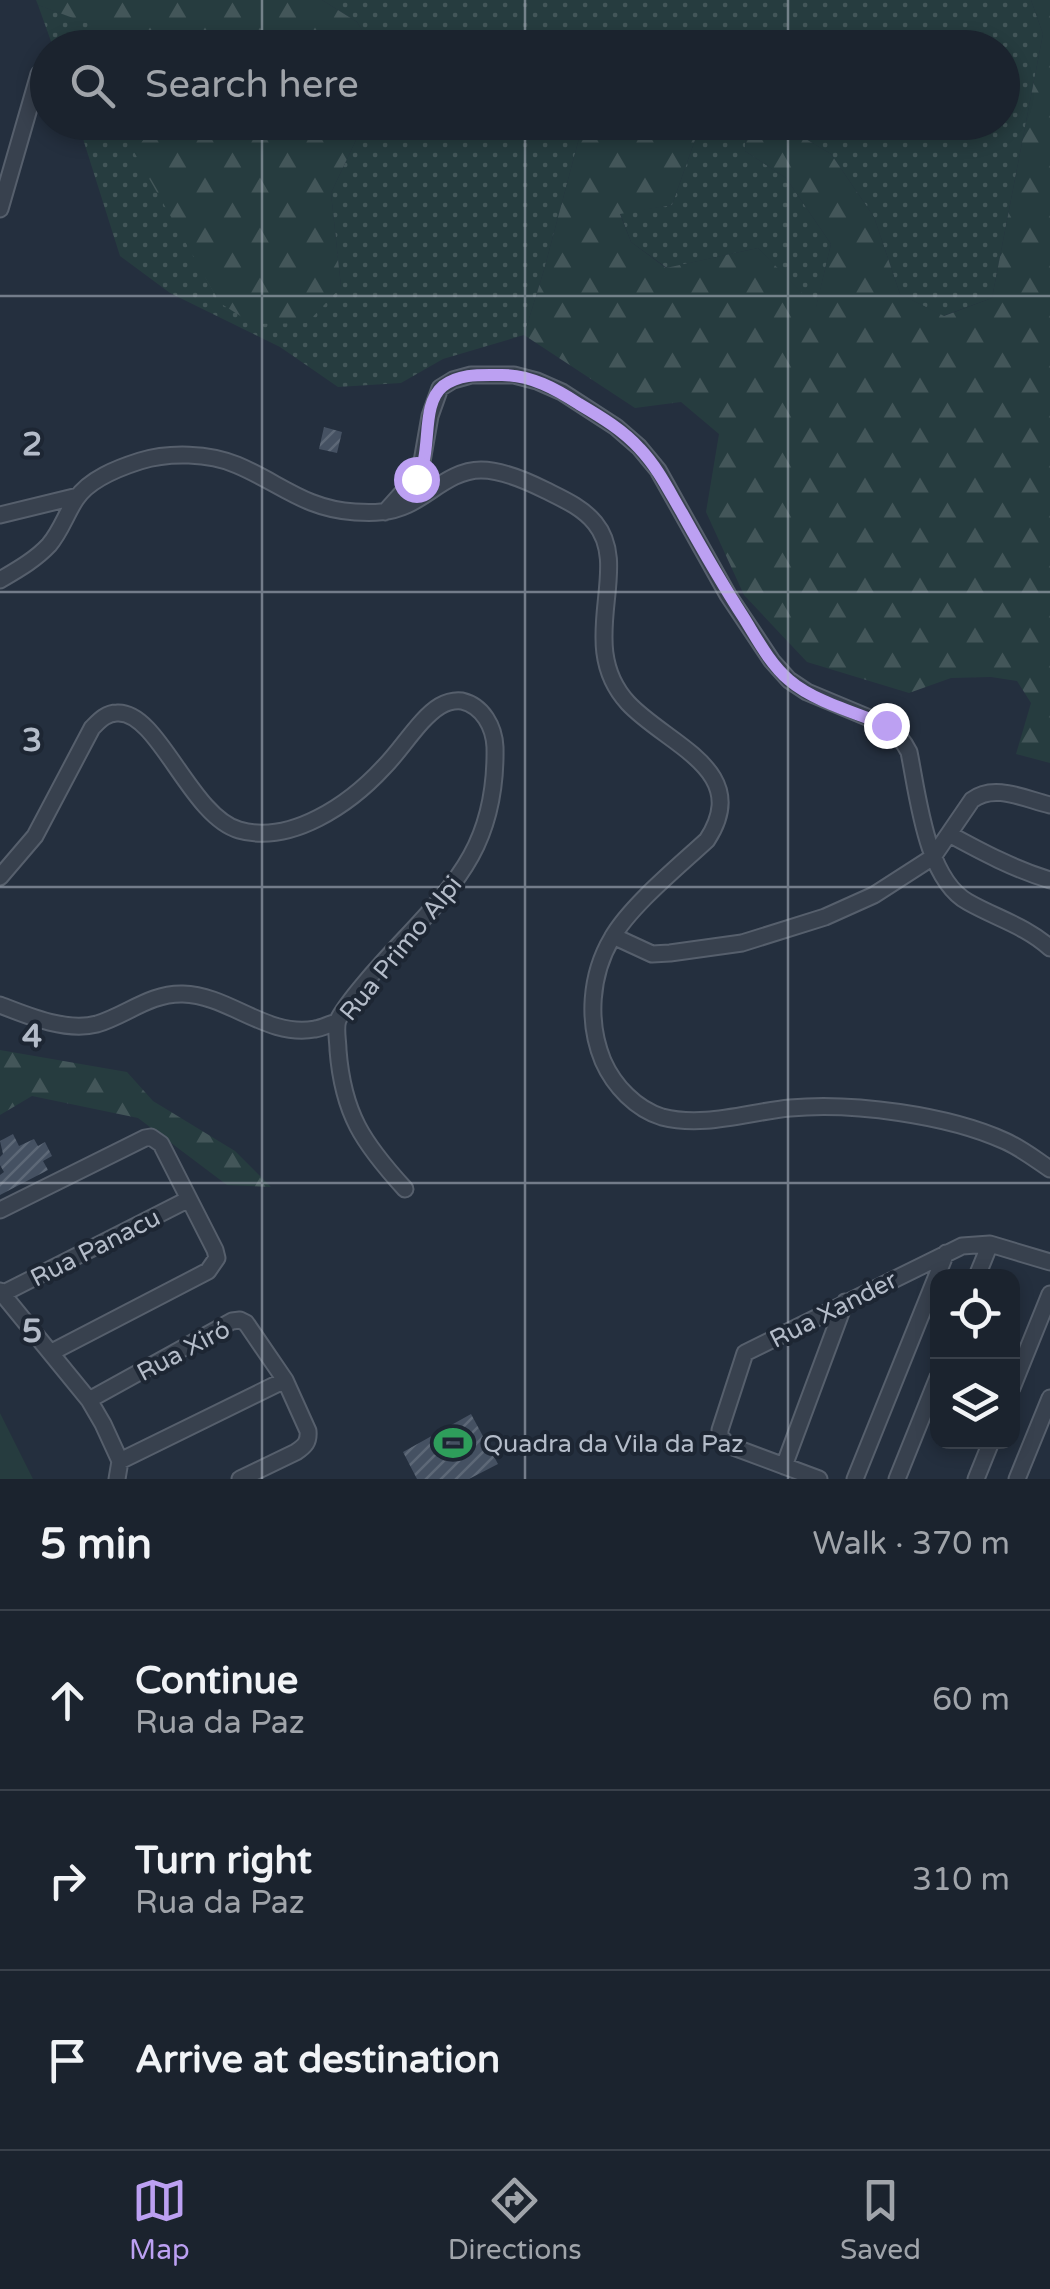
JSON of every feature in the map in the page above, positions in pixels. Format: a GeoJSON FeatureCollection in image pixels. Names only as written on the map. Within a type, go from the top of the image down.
{"type":"FeatureCollection","features":[{"type":"Feature","properties":{"kind":"street"},"geometry":{"type":"LineString","coordinates":[[2,198],[30,104]]}},
{"type":"Feature","properties":{"kind":"street"},"geometry":{"type":"LineString","coordinates":[[385,512],[420,473],[433,401],[440,388],[453,380],[471,375],[514,375],[537,381],[562,392],[616,427],[658,470],[728,594],[789,680],[807,692],[886,725],[904,741],[933,858],[950,887],[960,897],[1022,928],[1050,948]]}},
{"type":"Feature","properties":{"kind":"street"},"geometry":{"type":"LineString","coordinates":[[0,580],[48,545],[78,496],[98,479],[163,456],[235,464],[302,500],[330,510],[385,512],[403,507],[449,479],[478,470],[533,484],[578,506],[606,539],[609,562],[603,648],[616,688],[628,704],[709,770],[722,805],[706,840],[613,936],[603,957],[595,982],[594,1038],[620,1090],[638,1106],[659,1116],[681,1120],[831,1106],[964,1124],[1009,1142],[1050,1169]]}},
{"type":"Feature","properties":{"kind":"street"},"geometry":{"type":"LineString","coordinates":[[0,515],[78,496]]}},
{"type":"Feature","properties":{"kind":"street","name":"Rua Primo Alpi"},"geometry":{"type":"LineString","coordinates":[[2,873],[35,836],[92,728],[104,716],[118,712],[134,717],[151,732],[214,816],[233,829],[258,835],[290,830],[356,793],[442,704],[465,702],[478,708],[488,720],[494,738],[496,778],[480,842],[457,880],[370,976],[336,1022],[340,1076],[352,1116],[373,1154],[406,1189]]}},
{"type":"Feature","properties":{"kind":"street"},"geometry":{"type":"LineString","coordinates":[[613,936],[652,954],[766,937],[826,918],[933,858],[980,794],[1002,793],[1050,805]]}},
{"type":"Feature","properties":{"kind":"street"},"geometry":{"type":"LineString","coordinates":[[949,834],[985,854],[1050,880]]}},
{"type":"Feature","properties":{"kind":"street"},"geometry":{"type":"LineString","coordinates":[[0,1005],[75,1026],[97,1024],[154,998],[179,993],[204,996],[270,1025],[312,1030],[336,1022]]}},
{"type":"Feature","properties":{"kind":"street"},"geometry":{"type":"LineString","coordinates":[[0,1210],[151,1137],[161,1144],[216,1250],[214,1265],[208,1271],[52,1352]]}},
{"type":"Feature","properties":{"kind":"street","name":"Rua Panacu"},"geometry":{"type":"LineString","coordinates":[[1,1293],[190,1199]]}},
{"type":"Feature","properties":{"kind":"street"},"geometry":{"type":"LineString","coordinates":[[980,1269],[990,1244]]}},
{"type":"Feature","properties":{"kind":"street","name":"Rua Xander"},"geometry":{"type":"LineString","coordinates":[[819,1479],[728,1445],[720,1436],[745,1354],[962,1246],[990,1244],[1050,1262]]}},
{"type":"Feature","properties":{"kind":"street"},"geometry":{"type":"LineString","coordinates":[[856,1479],[946,1253]]}},
{"type":"Feature","properties":{"kind":"street"},"geometry":{"type":"LineString","coordinates":[[1,1293],[90,1400],[120,1462],[117,1479]]}},
{"type":"Feature","properties":{"kind":"street"},"geometry":{"type":"LineString","coordinates":[[1020,1368],[1050,1294]]}},
{"type":"Feature","properties":{"kind":"street"},"geometry":{"type":"LineString","coordinates":[[784,1466],[844,1302]]}},
{"type":"Feature","properties":{"kind":"street","name":"Rua Xiró"},"geometry":{"type":"LineString","coordinates":[[90,1400],[232,1320],[240,1320],[252,1328],[286,1380],[308,1431],[308,1440],[296,1452],[240,1479]]}},
{"type":"Feature","properties":{"kind":"street"},"geometry":{"type":"LineString","coordinates":[[120,1462],[286,1380]]}},
{"type":"Feature","properties":{"kind":"street"},"geometry":{"type":"LineString","coordinates":[[897,1479],[930,1397]]}},
{"type":"Feature","properties":{"kind":"street"},"geometry":{"type":"LineString","coordinates":[[1018,1479],[1050,1398]]}},
{"type":"Feature","properties":{"kind":"street"},"geometry":{"type":"LineString","coordinates":[[1034,1442],[1050,1448]]}},
{"type":"Feature","properties":{"kind":"street"},"geometry":{"type":"LineString","coordinates":[[976,1479],[988,1449]]}},
{"type":"Feature","properties":{"kind":"green space"},"geometry":{"type":"Polygon","coordinates":[[[36,0],[322,0],[357,22],[362,30],[105,30],[38,5],[36,0]]]}},
{"type":"Feature","properties":{"kind":"green space"},"geometry":{"type":"Polygon","coordinates":[[[322,0],[1031,0],[1043,34],[992,298],[943,316],[900,294],[874,217],[831,154],[808,140],[1020,140],[1020,30],[362,30],[357,22],[322,0]]]}},
{"type":"Feature","properties":{"kind":"green space"},"geometry":{"type":"Polygon","coordinates":[[[1031,0],[1050,0],[1050,763],[1016,754],[1031,703],[1017,681],[951,678],[909,693],[807,662],[744,595],[706,512],[719,434],[681,402],[635,408],[524,335],[579,140],[695,140],[672,205],[620,214],[631,242],[666,268],[758,248],[816,307],[831,244],[786,178],[745,151],[745,140],[808,140],[831,154],[874,217],[900,294],[944,316],[992,298],[1043,34],[1031,0]]]}},
{"type":"Feature","properties":{"kind":"green space"},"geometry":{"type":"Polygon","coordinates":[[[38,5],[107,30],[47,30],[38,5]]]}},
{"type":"Feature","properties":{"kind":"green space"},"geometry":{"type":"Polygon","coordinates":[[[83,140],[144,140],[135,152],[341,287],[331,193],[356,140],[579,140],[524,335],[443,359],[401,383],[338,387],[280,347],[170,293],[120,256],[83,140]]]}},
{"type":"Feature","properties":{"kind":"green space"},"geometry":{"type":"Polygon","coordinates":[[[143,140],[356,140],[331,193],[341,287],[307,323],[253,324],[220,303],[134,152],[143,140]]]}},
{"type":"Feature","properties":{"kind":"green space"},"geometry":{"type":"Polygon","coordinates":[[[695,140],[745,140],[745,151],[786,178],[831,244],[816,308],[758,248],[667,268],[631,242],[620,213],[672,205],[695,140]]]}},
{"type":"Feature","properties":{"kind":"green space"},"geometry":{"type":"Polygon","coordinates":[[[0,1050],[127,1072],[153,1101],[235,1151],[271,1187],[227,1185],[138,1118],[32,1096],[0,1115],[0,1050]]]}},
{"type":"Feature","properties":{"kind":"green space"},"geometry":{"type":"Polygon","coordinates":[[[0,1413],[33,1479],[0,1479],[0,1413]]]}},
{"type":"Feature","properties":{"kind":"building"},"geometry":{"type":"Polygon","coordinates":[[[324,427],[342,432],[337,453],[319,449],[324,427]]]}},
{"type":"Feature","properties":{"kind":"building"},"geometry":{"type":"Polygon","coordinates":[[[13,1134],[19,1146],[34,1139],[38,1146],[45,1142],[52,1156],[43,1161],[48,1170],[0,1195],[0,1175],[4,1172],[0,1165],[0,1141],[13,1134]]]}},
{"type":"Feature","properties":{"kind":"building","name":"Quadra da Vila da Paz"},"geometry":{"type":"Polygon","coordinates":[[[471,1414],[498,1464],[469,1479],[417,1479],[403,1452],[471,1414]]]}},
{"type":"Feature","properties":{"kind":"place","name":"Quadra da Vila da Paz"},"geometry":{"type":"Point","coordinates":[453,1443]}},
{"type":"Feature","properties":{"kind":"route"},"geometry":{"type":"LineString","coordinates":[[416,479],[423,466],[433,401],[440,388],[453,380],[471,375],[514,375],[562,392],[616,427],[658,470],[728,594],[789,680],[807,692],[886,725]]}}]}
